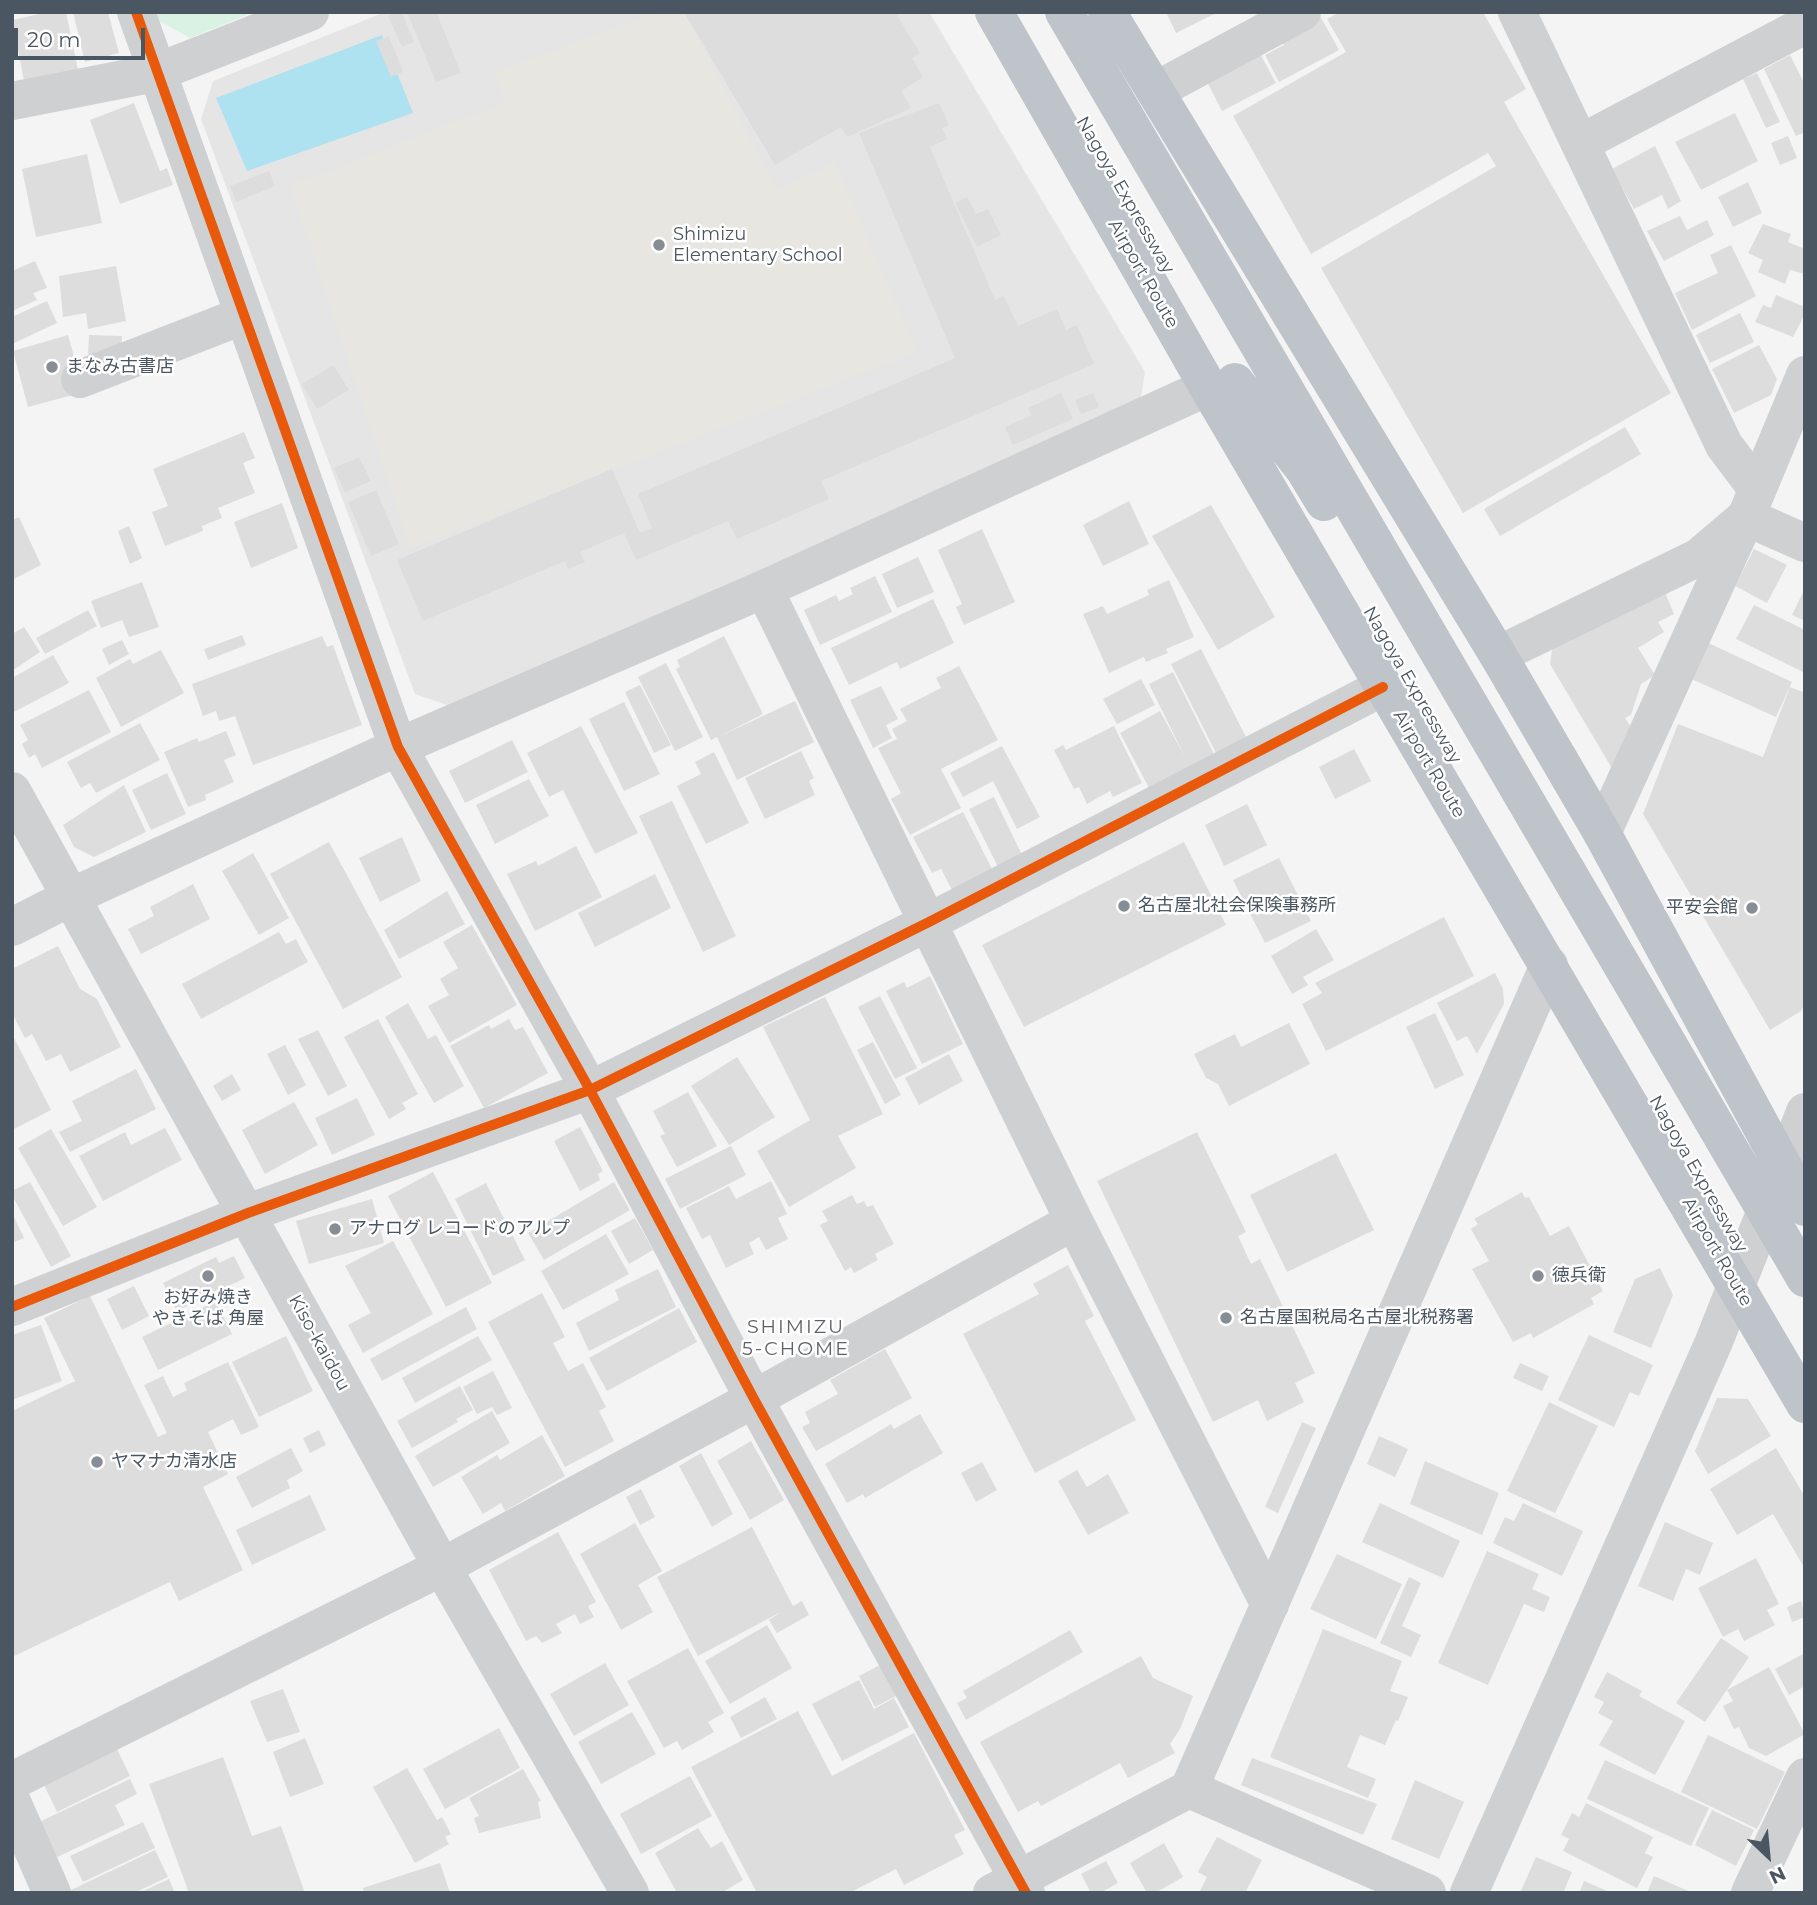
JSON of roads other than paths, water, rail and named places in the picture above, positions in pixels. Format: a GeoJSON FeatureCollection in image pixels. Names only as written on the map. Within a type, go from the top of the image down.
{"type":"FeatureCollection","features":[{"type":"Feature","properties":{"kind":"highway","name":"Airport Route"},"geometry":{"type":"LineString","coordinates":[[993,12],[1222,385],[1383,687],[1805,1404]]}},
{"type":"Feature","properties":{"kind":"highway","name":"Nagoya Expressway"},"geometry":{"type":"LineString","coordinates":[[1019,12],[1222,385],[1805,1357]]}},
{"type":"Feature","properties":{"kind":"highway"},"geometry":{"type":"LineString","coordinates":[[1064,12],[1805,1278]]}},
{"type":"Feature","properties":{"kind":"highway"},"geometry":{"type":"LineString","coordinates":[[1107,12],[1498,655],[1602,833],[1794,1180],[1805,1207]]}},
{"type":"Feature","properties":{"kind":"highway"},"geometry":{"type":"LineString","coordinates":[[1222,385],[1304,469],[1604,967],[1805,1289]]}},
{"type":"Feature","properties":{"kind":"highway"},"geometry":{"type":"LineString","coordinates":[[1327,459],[1367,499],[1729,1086],[1794,1180]]}},
{"type":"Feature","properties":{"kind":"street"},"geometry":{"type":"LineString","coordinates":[[135,12],[398,747],[590,1090],[1012,1888],[1189,1788],[1549,965]]}},
{"type":"Feature","properties":{"kind":"street"},"geometry":{"type":"LineString","coordinates":[[12,101],[155,73],[310,12]]}},
{"type":"Feature","properties":{"kind":"street"},"geometry":{"type":"LineString","coordinates":[[1155,91],[1302,12]]}},
{"type":"Feature","properties":{"kind":"street"},"geometry":{"type":"LineString","coordinates":[[1517,12],[1752,503],[1805,543]]}},
{"type":"Feature","properties":{"kind":"street"},"geometry":{"type":"LineString","coordinates":[[1581,143],[1805,25]]}},
{"type":"Feature","properties":{"kind":"street"},"geometry":{"type":"LineString","coordinates":[[80,379],[242,316]]}},
{"type":"Feature","properties":{"kind":"street"},"geometry":{"type":"LineString","coordinates":[[1602,833],[1752,503],[1805,375]]}},
{"type":"Feature","properties":{"kind":"street"},"geometry":{"type":"LineString","coordinates":[[12,927],[73,896],[398,747],[764,589],[1222,385]]}},
{"type":"Feature","properties":{"kind":"street"},"geometry":{"type":"LineString","coordinates":[[1498,655],[1699,557],[1752,503]]}},
{"type":"Feature","properties":{"kind":"street"},"geometry":{"type":"LineString","coordinates":[[764,589],[1074,1221],[1270,1605]]}},
{"type":"Feature","properties":{"kind":"street"},"geometry":{"type":"LineString","coordinates":[[12,1307],[248,1213],[590,1090],[929,922],[1383,687]]}},
{"type":"Feature","properties":{"kind":"street","name":"Kiso-kaidou"},"geometry":{"type":"LineString","coordinates":[[12,791],[73,896],[442,1567],[630,1893]]}},
{"type":"Feature","properties":{"kind":"street"},"geometry":{"type":"LineString","coordinates":[[1469,1893],[1737,1285],[1794,1180],[1805,1112]]}},
{"type":"Feature","properties":{"kind":"street"},"geometry":{"type":"LineString","coordinates":[[12,1781],[442,1567],[754,1399],[1074,1221]]}},
{"type":"Feature","properties":{"kind":"street"},"geometry":{"type":"LineString","coordinates":[[1750,1893],[1805,1777]]}},
{"type":"Feature","properties":{"kind":"street"},"geometry":{"type":"LineString","coordinates":[[1189,1788],[1427,1893]]}},
{"type":"Feature","properties":{"kind":"street"},"geometry":{"type":"LineString","coordinates":[[12,1802],[52,1893]]}},
{"type":"Feature","properties":{"kind":"water"},"geometry":{"type":"Polygon","coordinates":[[[382,35],[413,113],[247,171],[216,98],[382,35]]]}},
{"type":"Feature","properties":{"kind":"place","name":"Shimizu Elementary School"},"geometry":{"type":"Point","coordinates":[659,245]}},
{"type":"Feature","properties":{"kind":"place","name":"まなみ古書店"},"geometry":{"type":"Point","coordinates":[52,367]}},
{"type":"Feature","properties":{"kind":"place","name":"名古屋北社会保険事務所"},"geometry":{"type":"Point","coordinates":[1124,906]}},
{"type":"Feature","properties":{"kind":"place","name":"平安会館"},"geometry":{"type":"Point","coordinates":[1752,908]}},
{"type":"Feature","properties":{"kind":"place","name":"アナログ レコードのアルプ"},"geometry":{"type":"Point","coordinates":[335,1229]}},
{"type":"Feature","properties":{"kind":"place","name":"お好み焼き やきそば 角屋"},"geometry":{"type":"Point","coordinates":[208,1276]}},
{"type":"Feature","properties":{"kind":"place","name":"徳兵衛"},"geometry":{"type":"Point","coordinates":[1538,1276]}},
{"type":"Feature","properties":{"kind":"place","name":"名古屋国税局名古屋北税務署"},"geometry":{"type":"Point","coordinates":[1226,1318]}},
{"type":"Feature","properties":{"kind":"place","name":"ヤマナカ清水店"},"geometry":{"type":"Point","coordinates":[97,1462]}},
{"type":"Feature","properties":{"kind":"district","name":"SHIMIZU 5-CHOME"},"geometry":{"type":"Point","coordinates":[796,1338]}}]}
